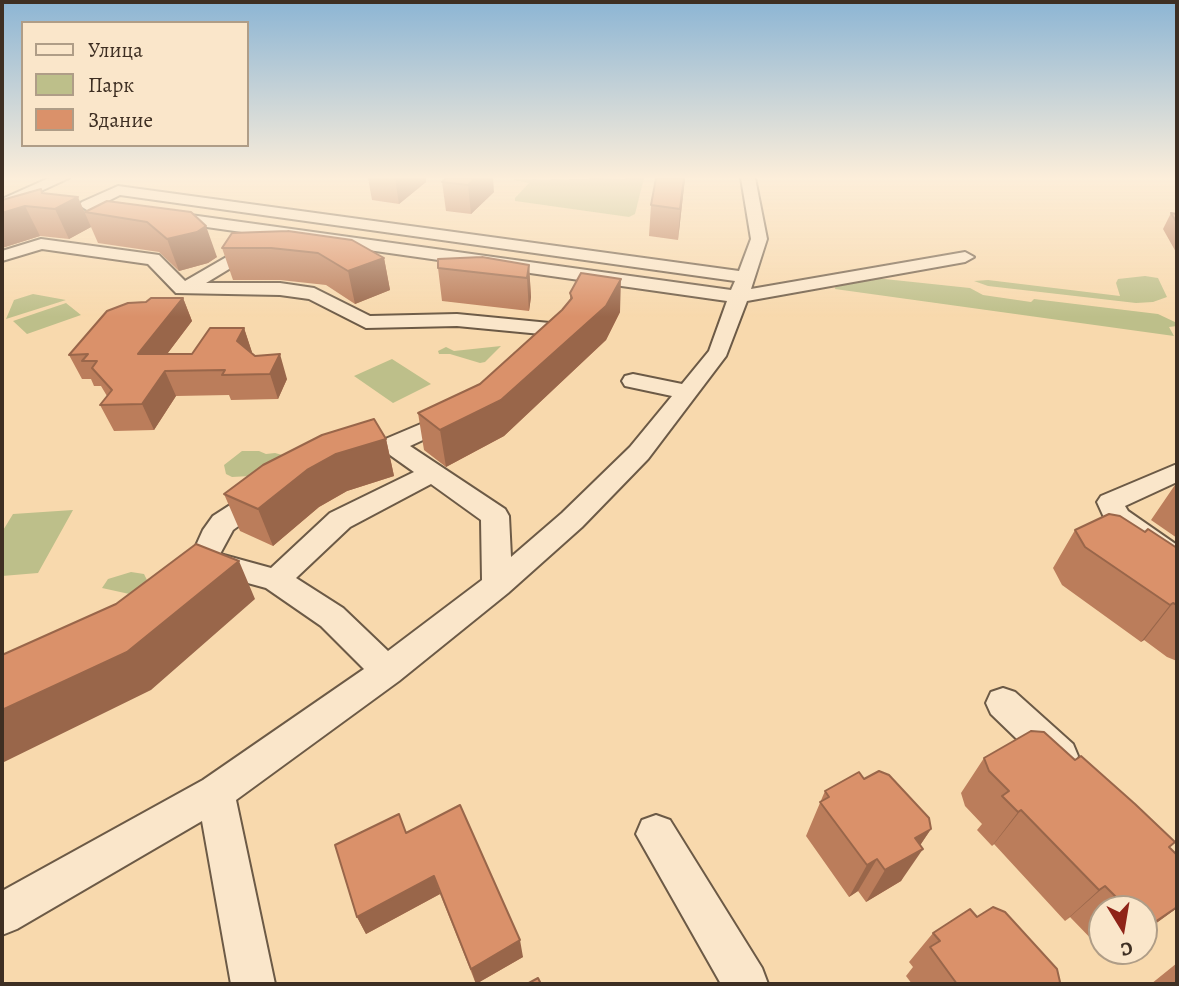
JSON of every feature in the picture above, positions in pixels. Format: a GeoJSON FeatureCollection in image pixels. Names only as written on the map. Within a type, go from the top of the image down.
{"type":"FeatureCollection","features":[{"type":"Feature","properties":{"kind":"street"},"geometry":{"type":"LineString","coordinates":[[220,224],[693,291],[742,287],[965,257]]}},
{"type":"Feature","properties":{"kind":"street"},"geometry":{"type":"LineString","coordinates":[[359,224],[699,272],[742,287]]}},
{"type":"Feature","properties":{"kind":"street"},"geometry":{"type":"LineString","coordinates":[[2,914],[216,793],[387,671],[497,585],[572,520],[639,453],[719,352],[759,239],[756,224]]}},
{"type":"Feature","properties":{"kind":"street"},"geometry":{"type":"LineString","coordinates":[[183,289],[276,232]]}},
{"type":"Feature","properties":{"kind":"street"},"geometry":{"type":"LineString","coordinates":[[72,247],[93,235]]}},
{"type":"Feature","properties":{"kind":"street"},"geometry":{"type":"LineString","coordinates":[[439,255],[456,238]]}},
{"type":"Feature","properties":{"kind":"street"},"geometry":{"type":"LineString","coordinates":[[2,256],[41,244],[72,247],[153,259],[183,289],[280,289],[314,294],[366,322],[457,320],[560,330],[534,351]]}},
{"type":"Feature","properties":{"kind":"street"},"geometry":{"type":"LineString","coordinates":[[693,291],[699,272]]}},
{"type":"Feature","properties":{"kind":"street"},"geometry":{"type":"LineString","coordinates":[[633,381],[687,392]]}},
{"type":"Feature","properties":{"kind":"street"},"geometry":{"type":"LineString","coordinates":[[474,402],[459,415],[381,445],[495,516],[497,585]]}},
{"type":"Feature","properties":{"kind":"street"},"geometry":{"type":"LineString","coordinates":[[1177,472],[1111,502],[1117,517],[1177,559]]}},
{"type":"Feature","properties":{"kind":"street"},"geometry":{"type":"LineString","coordinates":[[276,580],[340,520],[431,474]]}},
{"type":"Feature","properties":{"kind":"street"},"geometry":{"type":"LineString","coordinates":[[285,484],[249,503],[223,523],[193,568],[276,580],[332,617],[387,671]]}},
{"type":"Feature","properties":{"kind":"street"},"geometry":{"type":"LineString","coordinates":[[1003,703],[1085,779]]}},
{"type":"Feature","properties":{"kind":"street"},"geometry":{"type":"LineString","coordinates":[[216,793],[253,984]]}},
{"type":"Feature","properties":{"kind":"street"},"geometry":{"type":"LineString","coordinates":[[656,834],[746,984]]}},
{"type":"Feature","properties":{"kind":"green space"},"geometry":{"type":"Polygon","coordinates":[[[1145,276],[1158,278],[1167,297],[1153,302],[1136,303],[988,286],[974,281],[988,280],[1120,296],[1116,283],[1118,279],[1145,276]]]}},
{"type":"Feature","properties":{"kind":"green space"},"geometry":{"type":"Polygon","coordinates":[[[875,278],[970,288],[983,295],[1031,302],[1034,299],[1158,314],[1177,323],[1177,326],[1169,327],[1174,336],[835,289],[836,283],[875,278]]]}},
{"type":"Feature","properties":{"kind":"green space"},"geometry":{"type":"Polygon","coordinates":[[[33,294],[66,300],[6,319],[14,300],[33,294]]]}},
{"type":"Feature","properties":{"kind":"green space"},"geometry":{"type":"Polygon","coordinates":[[[66,303],[81,315],[27,334],[13,321],[66,303]]]}},
{"type":"Feature","properties":{"kind":"green space"},"geometry":{"type":"Polygon","coordinates":[[[501,346],[485,362],[480,363],[450,354],[439,354],[438,351],[446,347],[454,351],[501,346]]]}},
{"type":"Feature","properties":{"kind":"green space"},"geometry":{"type":"Polygon","coordinates":[[[392,359],[431,384],[393,403],[354,376],[392,359]]]}},
{"type":"Feature","properties":{"kind":"green space"},"geometry":{"type":"Polygon","coordinates":[[[242,451],[286,456],[250,476],[232,477],[226,474],[224,465],[242,451]]]}},
{"type":"Feature","properties":{"kind":"green space"},"geometry":{"type":"Polygon","coordinates":[[[73,510],[38,573],[2,576],[2,532],[13,514],[73,510]]]}},
{"type":"Feature","properties":{"kind":"green space"},"geometry":{"type":"Polygon","coordinates":[[[131,572],[144,574],[147,580],[145,590],[134,595],[102,588],[108,579],[131,572]]]}},
{"type":"Feature","properties":{"kind":"building"},"geometry":{"type":"Polygon","coordinates":[[[149,224],[206,226],[197,232],[167,239],[149,224]]]}},
{"type":"Feature","properties":{"kind":"building"},"geometry":{"type":"Polygon","coordinates":[[[288,231],[352,240],[384,258],[348,271],[318,253],[271,248],[222,248],[232,233],[288,231]]]}},
{"type":"Feature","properties":{"kind":"building"},"geometry":{"type":"Polygon","coordinates":[[[482,257],[529,265],[527,278],[438,268],[438,259],[482,257]]]}},
{"type":"Feature","properties":{"kind":"building"},"geometry":{"type":"Polygon","coordinates":[[[581,273],[621,279],[606,306],[501,400],[440,430],[418,413],[480,384],[562,310],[572,298],[570,293],[581,273]]]}},
{"type":"Feature","properties":{"kind":"building"},"geometry":{"type":"Polygon","coordinates":[[[151,298],[183,298],[138,354],[192,354],[210,328],[244,328],[237,341],[255,356],[280,354],[270,374],[222,375],[225,370],[165,371],[142,404],[100,405],[112,390],[92,368],[97,361],[82,361],[88,354],[69,355],[107,311],[128,303],[146,302],[151,298]]]}},
{"type":"Feature","properties":{"kind":"building"},"geometry":{"type":"Polygon","coordinates":[[[374,419],[386,439],[336,454],[307,470],[258,509],[224,494],[263,465],[322,435],[374,419]]]}},
{"type":"Feature","properties":{"kind":"building"},"geometry":{"type":"Polygon","coordinates":[[[1109,514],[1120,516],[1145,532],[1148,529],[1177,548],[1177,605],[1170,605],[1085,547],[1075,530],[1109,514]]]}},
{"type":"Feature","properties":{"kind":"building"},"geometry":{"type":"Polygon","coordinates":[[[196,544],[239,561],[127,652],[2,710],[2,655],[116,604],[196,544]]]}},
{"type":"Feature","properties":{"kind":"building"},"geometry":{"type":"Polygon","coordinates":[[[1031,731],[1044,732],[1075,760],[1081,756],[1175,842],[1169,847],[1177,855],[1177,907],[1158,920],[1158,895],[1114,895],[1105,886],[1099,890],[1021,810],[1018,812],[1002,796],[1009,791],[989,771],[984,758],[1031,731]]]}},
{"type":"Feature","properties":{"kind":"building"},"geometry":{"type":"Polygon","coordinates":[[[879,771],[889,775],[929,818],[931,829],[915,838],[923,849],[885,870],[877,859],[867,865],[820,802],[829,797],[825,791],[859,772],[864,779],[879,771]]]}},
{"type":"Feature","properties":{"kind":"building"},"geometry":{"type":"Polygon","coordinates":[[[460,805],[520,940],[471,969],[434,876],[357,917],[335,845],[399,814],[406,833],[460,805]]]}},
{"type":"Feature","properties":{"kind":"building"},"geometry":{"type":"Polygon","coordinates":[[[993,907],[1005,912],[1057,969],[1060,982],[957,984],[930,947],[940,941],[933,933],[970,909],[977,917],[993,907]]]}},
{"type":"Feature","properties":{"kind":"building"},"geometry":{"type":"Polygon","coordinates":[[[538,978],[541,984],[527,984],[538,978]]]}}]}
